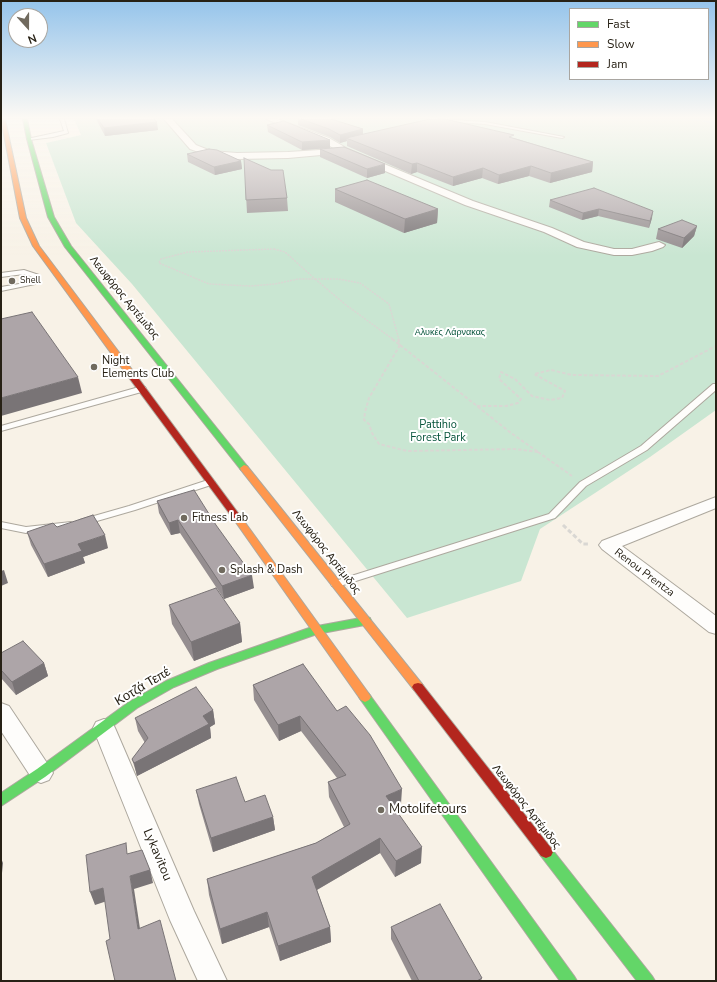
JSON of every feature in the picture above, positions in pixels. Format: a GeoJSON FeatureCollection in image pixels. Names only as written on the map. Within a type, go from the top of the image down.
{"type":"FeatureCollection","features":[{"type":"Feature","properties":{"kind":"main road","name":"Λεωφόρος Αρτέμιδος"},"geometry":{"type":"LineString","coordinates":[[20,165],[23,218],[36,246],[211,482],[568,981]]}},
{"type":"Feature","properties":{"kind":"main road","name":"Λεωφόρος Αρτέμιδος"},"geometry":{"type":"LineString","coordinates":[[29,165],[51,217],[68,247],[366,622],[647,981]]}},
{"type":"Feature","properties":{"kind":"main road","name":"Κοτζά Τεπέ"},"geometry":{"type":"LineString","coordinates":[[1,800],[104,728],[133,705],[170,684],[213,666],[316,630],[366,622]]}},
{"type":"Feature","properties":{"kind":"street"},"geometry":{"type":"LineString","coordinates":[[382,165],[469,203],[548,230],[581,245],[598,250],[626,252],[648,250],[659,245]]}},
{"type":"Feature","properties":{"kind":"street","name":"Renou Prentza"},"geometry":{"type":"LineString","coordinates":[[608,546],[716,502]]}},
{"type":"Feature","properties":{"kind":"street","name":"Renou Prentza"},"geometry":{"type":"LineString","coordinates":[[608,546],[716,627]]}},
{"type":"Feature","properties":{"kind":"street"},"geometry":{"type":"LineString","coordinates":[[1,712],[41,773]]}},
{"type":"Feature","properties":{"kind":"street","name":"Lykavitou"},"geometry":{"type":"LineString","coordinates":[[104,728],[184,920],[213,981]]}},
{"type":"Feature","properties":{"kind":"lane"},"geometry":{"type":"LineString","coordinates":[[1,275],[24,272],[37,276],[35,282],[30,284],[1,289]]}},
{"type":"Feature","properties":{"kind":"lane"},"geometry":{"type":"LineString","coordinates":[[336,584],[552,516],[583,484],[644,448],[716,386]]}},
{"type":"Feature","properties":{"kind":"lane"},"geometry":{"type":"LineString","coordinates":[[1,430],[142,389]]}},
{"type":"Feature","properties":{"kind":"lane"},"geometry":{"type":"LineString","coordinates":[[1,525],[26,530],[74,524],[132,508],[211,482]]}},
{"type":"Feature","properties":{"kind":"path"},"geometry":{"type":"LineString","coordinates":[[538,452],[515,449],[407,451],[378,444],[369,424],[364,420],[365,412],[369,398],[400,345],[389,304],[360,283],[338,279],[315,279],[298,279],[275,284],[250,286],[209,284],[159,263],[161,259],[188,252],[274,249],[285,252],[315,279],[346,305],[400,345],[477,406],[583,484]]}},
{"type":"Feature","properties":{"kind":"path"},"geometry":{"type":"LineString","coordinates":[[477,406],[506,406],[518,403],[521,398],[499,379],[501,372],[515,379],[532,396],[550,400],[562,398],[565,391],[534,374],[551,370],[572,375],[658,376],[716,346]]}},
{"type":"Feature","properties":{"kind":"path"},"geometry":{"type":"LineString","coordinates":[[552,516],[583,544],[608,546]]}},
{"type":"Feature","properties":{"kind":"green space","name":"Αλυκές Λάρνακας"},"geometry":{"type":"Polygon","coordinates":[[[54,165],[716,165],[716,410],[650,457],[540,529],[521,581],[407,618],[132,284],[76,223],[54,165]]]}},
{"type":"Feature","properties":{"kind":"building"},"geometry":{"type":"Polygon","coordinates":[[[209,165],[224,165],[214,167],[209,165]]]}},
{"type":"Feature","properties":{"kind":"building"},"geometry":{"type":"Polygon","coordinates":[[[244,165],[259,165],[271,170],[283,170],[287,198],[246,200],[244,165]]]}},
{"type":"Feature","properties":{"kind":"building"},"geometry":{"type":"Polygon","coordinates":[[[357,165],[382,165],[367,169],[357,165]]]}},
{"type":"Feature","properties":{"kind":"building"},"geometry":{"type":"Polygon","coordinates":[[[422,165],[582,165],[551,173],[531,166],[499,175],[483,168],[453,177],[422,165]]]}},
{"type":"Feature","properties":{"kind":"building"},"geometry":{"type":"Polygon","coordinates":[[[367,180],[438,209],[405,219],[335,189],[367,180]]]}},
{"type":"Feature","properties":{"kind":"building"},"geometry":{"type":"Polygon","coordinates":[[[594,188],[653,211],[650,221],[599,209],[583,213],[550,200],[594,188]]]}},
{"type":"Feature","properties":{"kind":"building"},"geometry":{"type":"Polygon","coordinates":[[[682,220],[697,226],[684,238],[658,229],[682,220]]]}},
{"type":"Feature","properties":{"kind":"building"},"geometry":{"type":"Polygon","coordinates":[[[32,312],[78,377],[1,398],[1,319],[32,312]]]}},
{"type":"Feature","properties":{"kind":"building"},"geometry":{"type":"Polygon","coordinates":[[[194,490],[216,525],[252,575],[222,586],[178,520],[169,523],[157,501],[194,490]]]}},
{"type":"Feature","properties":{"kind":"building"},"geometry":{"type":"Polygon","coordinates":[[[93,515],[105,535],[78,544],[82,551],[44,564],[27,532],[53,523],[57,527],[93,515]]]}},
{"type":"Feature","properties":{"kind":"building"},"geometry":{"type":"Polygon","coordinates":[[[216,588],[240,623],[191,642],[169,605],[216,588]]]}},
{"type":"Feature","properties":{"kind":"building"},"geometry":{"type":"Polygon","coordinates":[[[23,641],[44,663],[12,682],[1,670],[1,653],[23,641]]]}},
{"type":"Feature","properties":{"kind":"building"},"geometry":{"type":"Polygon","coordinates":[[[303,664],[337,711],[346,706],[370,735],[402,789],[386,796],[422,847],[396,861],[380,838],[312,877],[330,927],[278,946],[267,912],[220,929],[207,879],[316,843],[350,824],[328,782],[346,775],[300,716],[278,725],[253,685],[303,664]]]}},
{"type":"Feature","properties":{"kind":"building"},"geometry":{"type":"Polygon","coordinates":[[[196,687],[213,710],[203,716],[209,724],[134,763],[132,759],[148,738],[135,718],[196,687]]]}},
{"type":"Feature","properties":{"kind":"building"},"geometry":{"type":"Polygon","coordinates":[[[236,777],[245,802],[265,795],[273,817],[211,838],[196,790],[236,777]]]}},
{"type":"Feature","properties":{"kind":"building"},"geometry":{"type":"Polygon","coordinates":[[[126,843],[127,854],[142,850],[150,870],[130,876],[138,929],[160,920],[176,981],[115,981],[106,941],[110,939],[103,888],[90,892],[86,855],[126,843]]]}},
{"type":"Feature","properties":{"kind":"building"},"geometry":{"type":"Polygon","coordinates":[[[440,904],[482,978],[477,981],[419,981],[391,927],[440,904]]]}},
{"type":"Feature","properties":{"kind":"traffic: fast"},"geometry":{"type":"LineString","coordinates":[[36,165],[51,217],[68,247],[244,468]]}},
{"type":"Feature","properties":{"kind":"traffic: fast"},"geometry":{"type":"LineString","coordinates":[[1,800],[41,773],[133,705],[170,684],[213,666],[316,630],[366,621]]}},
{"type":"Feature","properties":{"kind":"traffic: fast"},"geometry":{"type":"LineString","coordinates":[[365,697],[569,981]]}},
{"type":"Feature","properties":{"kind":"traffic: fast"},"geometry":{"type":"LineString","coordinates":[[546,852],[647,981]]}},
{"type":"Feature","properties":{"kind":"traffic: slow"},"geometry":{"type":"LineString","coordinates":[[12,165],[23,218],[36,246],[130,373]]}},
{"type":"Feature","properties":{"kind":"traffic: slow"},"geometry":{"type":"LineString","coordinates":[[244,468],[418,687]]}},
{"type":"Feature","properties":{"kind":"traffic: slow"},"geometry":{"type":"LineString","coordinates":[[238,519],[365,697]]}},
{"type":"Feature","properties":{"kind":"traffic: jam"},"geometry":{"type":"LineString","coordinates":[[130,373],[238,519]]}},
{"type":"Feature","properties":{"kind":"traffic: jam"},"geometry":{"type":"LineString","coordinates":[[418,687],[546,852]]}},
{"type":"Feature","properties":{"kind":"place","name":"Shell"},"geometry":{"type":"Point","coordinates":[12,281]}},
{"type":"Feature","properties":{"kind":"place","name":"Night Elements Club"},"geometry":{"type":"Point","coordinates":[94,367]}},
{"type":"Feature","properties":{"kind":"place","name":"Fitness Lab"},"geometry":{"type":"Point","coordinates":[184,518]}},
{"type":"Feature","properties":{"kind":"place","name":"Splash & Dash"},"geometry":{"type":"Point","coordinates":[222,570]}},
{"type":"Feature","properties":{"kind":"place","name":"Motolifetours"},"geometry":{"type":"Point","coordinates":[381,810]}},
{"type":"Feature","properties":{"kind":"park label","name":"Pattihio Forest Park"},"geometry":{"type":"Point","coordinates":[438,431]}}]}
